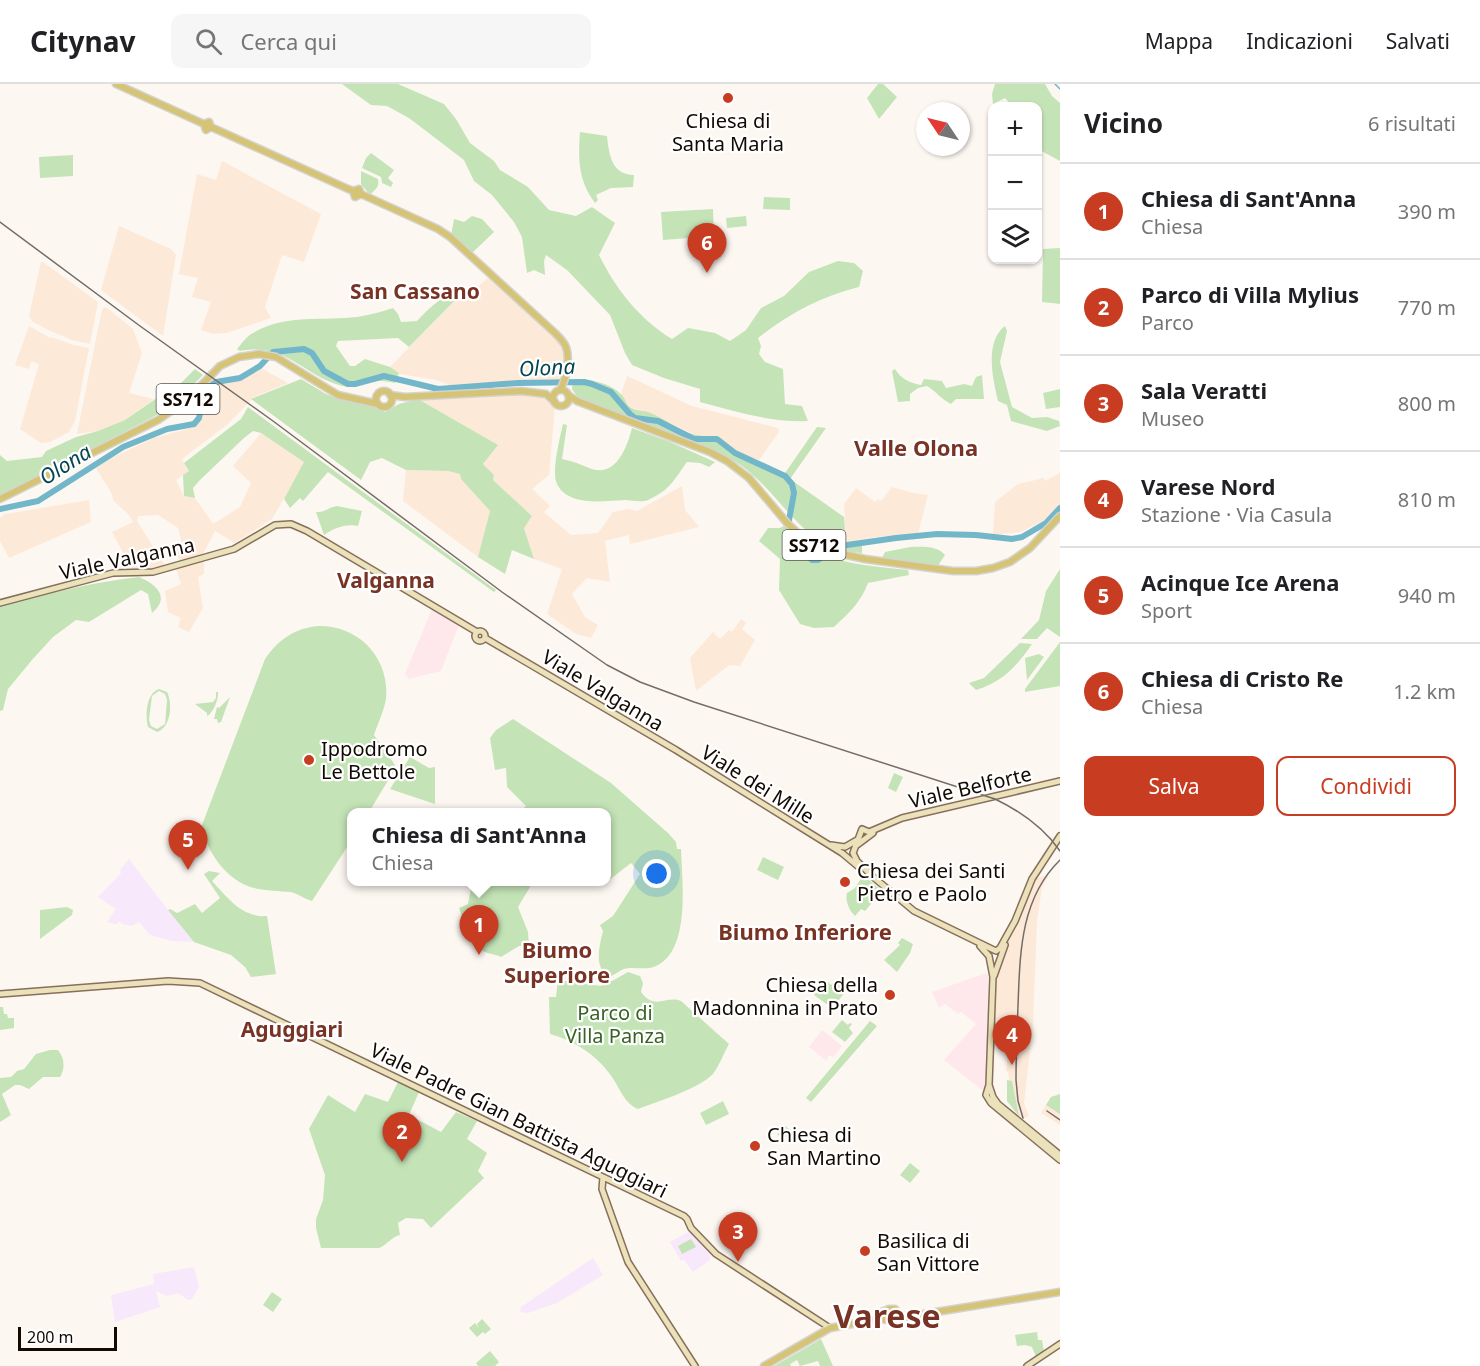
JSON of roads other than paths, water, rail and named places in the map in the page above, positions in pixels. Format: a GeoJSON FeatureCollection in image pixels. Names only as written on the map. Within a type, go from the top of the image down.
{"type":"FeatureCollection","features":[{"type":"Feature","properties":{"kind":"main road"},"geometry":{"type":"LineString","coordinates":[[116,84],[204,124],[209,122],[211,127],[353,191],[356,197],[361,194],[438,229],[450,237],[565,344],[568,355],[563,389],[568,400],[565,404]]}},
{"type":"Feature","properties":{"kind":"main road","name":"SS712"},"geometry":{"type":"LineString","coordinates":[[0,499],[158,420],[182,404],[217,369],[244,356],[276,357],[288,362],[338,395],[384,406],[389,405]]}},
{"type":"Feature","properties":{"kind":"main road"},"geometry":{"type":"LineString","coordinates":[[366,400],[385,391],[390,395],[405,397],[502,391],[546,394],[563,389]]}},
{"type":"Feature","properties":{"kind":"main road"},"geometry":{"type":"LineString","coordinates":[[555,402],[554,398],[563,389]]}},
{"type":"Feature","properties":{"kind":"main road","name":"SS712"},"geometry":{"type":"LineString","coordinates":[[563,389],[577,401],[710,452],[727,461],[749,478],[786,523],[803,538],[824,550],[953,571],[976,571],[1010,562],[1030,548],[1060,516]]}},
{"type":"Feature","properties":{"kind":"main road"},"geometry":{"type":"LineString","coordinates":[[546,394],[561,405],[577,401]]}},
{"type":"Feature","properties":{"kind":"main road"},"geometry":{"type":"LineString","coordinates":[[377,395],[378,404]]}},
{"type":"Feature","properties":{"kind":"main road"},"geometry":{"type":"LineString","coordinates":[[389,405],[390,395]]}},
{"type":"Feature","properties":{"kind":"main road"},"geometry":{"type":"LineString","coordinates":[[389,405],[405,397]]}},
{"type":"Feature","properties":{"kind":"main road","name":"Viale Valganna"},"geometry":{"type":"LineString","coordinates":[[0,603],[113,573],[153,572],[234,549],[275,525],[284,523],[307,531],[477,632],[475,636],[478,640],[482,641],[485,638],[676,750]]}},
{"type":"Feature","properties":{"kind":"main road","name":"Viale dei Mille"},"geometry":{"type":"LineString","coordinates":[[676,750],[844,853],[914,911],[976,943],[990,953]]}},
{"type":"Feature","properties":{"kind":"main road","name":"Viale Belforte"},"geometry":{"type":"LineString","coordinates":[[856,843],[862,829],[868,832],[874,831],[887,823],[929,811],[1060,781]]}},
{"type":"Feature","properties":{"kind":"main road"},"geometry":{"type":"LineString","coordinates":[[993,977],[1001,949],[1017,922],[1032,879],[1060,836]]}},
{"type":"Feature","properties":{"kind":"main road"},"geometry":{"type":"LineString","coordinates":[[844,853],[847,847],[856,843]]}},
{"type":"Feature","properties":{"kind":"main road"},"geometry":{"type":"LineString","coordinates":[[844,853],[854,851],[856,843]]}},
{"type":"Feature","properties":{"kind":"main road"},"geometry":{"type":"LineString","coordinates":[[1001,949],[990,953],[993,977],[989,1085],[986,1095],[991,1103],[1060,1160]]}},
{"type":"Feature","properties":{"kind":"main road","name":"Viale Padre Gian Battista Aguggiari"},"geometry":{"type":"LineString","coordinates":[[0,994],[168,981],[200,983],[681,1215],[716,1254],[830,1328]]}},
{"type":"Feature","properties":{"kind":"main road"},"geometry":{"type":"LineString","coordinates":[[989,1085],[998,1104],[1060,1155]]}},
{"type":"Feature","properties":{"kind":"main road"},"geometry":{"type":"LineString","coordinates":[[603,1177],[602,1189],[625,1256],[652,1302],[695,1366]]}},
{"type":"Feature","properties":{"kind":"main road"},"geometry":{"type":"LineString","coordinates":[[881,1316],[885,1310],[893,1308],[905,1317],[1060,1292]]}},
{"type":"Feature","properties":{"kind":"main road"},"geometry":{"type":"LineString","coordinates":[[763,1366],[830,1328],[881,1316],[891,1320],[899,1314]]}},
{"type":"Feature","properties":{"kind":"main road"},"geometry":{"type":"LineString","coordinates":[[1027,1366],[1060,1344]]}},
{"type":"Feature","properties":{"kind":"waterway"},"geometry":{"type":"LineString","coordinates":[[1055,84],[1060,89]]}},
{"type":"Feature","properties":{"kind":"waterway","name":"Olona"},"geometry":{"type":"LineString","coordinates":[[0,509],[38,501],[123,447],[167,429],[194,424],[199,418],[203,398],[216,382],[240,378],[260,366],[273,352],[304,349],[312,353],[324,371],[348,384],[384,376],[438,389],[518,383],[584,382],[592,384],[611,392],[635,418],[658,421],[694,439],[717,439],[735,453],[785,476],[792,484],[794,493],[789,520],[790,535],[798,547],[812,560],[818,560],[837,548],[847,545],[896,538],[937,534],[1012,539],[1022,537],[1046,523],[1060,508]]}},
{"type":"Feature","properties":{"kind":"railway"},"geometry":{"type":"LineString","coordinates":[[0,222],[502,592],[607,665],[640,682],[694,702],[995,799],[1031,821],[1060,851]]}},
{"type":"Feature","properties":{"kind":"railway"},"geometry":{"type":"LineString","coordinates":[[1023,1118],[1018,1101],[1016,1080],[1022,947],[1025,928],[1037,892],[1047,875],[1060,860]]}},
{"type":"Feature","properties":{"kind":"railway"},"geometry":{"type":"LineString","coordinates":[[1047,1111],[1060,1120]]}},
{"type":"Feature","properties":{"kind":"place","name":"Chiesa di Santa Maria"},"geometry":{"type":"Point","coordinates":[728,98]}},
{"type":"Feature","properties":{"kind":"place","name":"Chiesa di Cristo Re"},"geometry":{"type":"Point","coordinates":[707,273]}},
{"type":"Feature","properties":{"kind":"place","name":"Ippodromo Le Bettole"},"geometry":{"type":"Point","coordinates":[309,760]}},
{"type":"Feature","properties":{"kind":"place","name":"Acinque Ice Arena"},"geometry":{"type":"Point","coordinates":[188,870]}},
{"type":"Feature","properties":{"kind":"place","name":"Chiesa dei Santi Pietro e Paolo"},"geometry":{"type":"Point","coordinates":[845,882]}},
{"type":"Feature","properties":{"kind":"place","name":"Chiesa di Sant'Anna"},"geometry":{"type":"Point","coordinates":[479,955]}},
{"type":"Feature","properties":{"kind":"place","name":"Chiesa della Madonnina in Prato"},"geometry":{"type":"Point","coordinates":[890,995]}},
{"type":"Feature","properties":{"kind":"place","name":"Varese Nord"},"geometry":{"type":"Point","coordinates":[1012,1065]}},
{"type":"Feature","properties":{"kind":"place","name":"Chiesa di San Martino"},"geometry":{"type":"Point","coordinates":[755,1146]}},
{"type":"Feature","properties":{"kind":"place","name":"Parco di Villa Mylius"},"geometry":{"type":"Point","coordinates":[402,1162]}},
{"type":"Feature","properties":{"kind":"place","name":"Basilica di San Vittore"},"geometry":{"type":"Point","coordinates":[865,1251]}},
{"type":"Feature","properties":{"kind":"place","name":"Sala Veratti"},"geometry":{"type":"Point","coordinates":[738,1262]}},
{"type":"Feature","properties":{"kind":"district","name":"San Cassano"},"geometry":{"type":"Point","coordinates":[415,291]}},
{"type":"Feature","properties":{"kind":"district","name":"Valle Olona"},"geometry":{"type":"Point","coordinates":[916,447]}},
{"type":"Feature","properties":{"kind":"district","name":"Valganna"},"geometry":{"type":"Point","coordinates":[386,580]}},
{"type":"Feature","properties":{"kind":"district","name":"Biumo Inferiore"},"geometry":{"type":"Point","coordinates":[805,931]}},
{"type":"Feature","properties":{"kind":"district","name":"Biumo Superiore"},"geometry":{"type":"Point","coordinates":[557,962]}},
{"type":"Feature","properties":{"kind":"district","name":"Aguggiari"},"geometry":{"type":"Point","coordinates":[292,1029]}},
{"type":"Feature","properties":{"kind":"district","name":"Varese"},"geometry":{"type":"Point","coordinates":[887,1315]}},
{"type":"Feature","properties":{"kind":"park label","name":"Parco di Villa Panza"},"geometry":{"type":"Point","coordinates":[615,1024]}}]}
